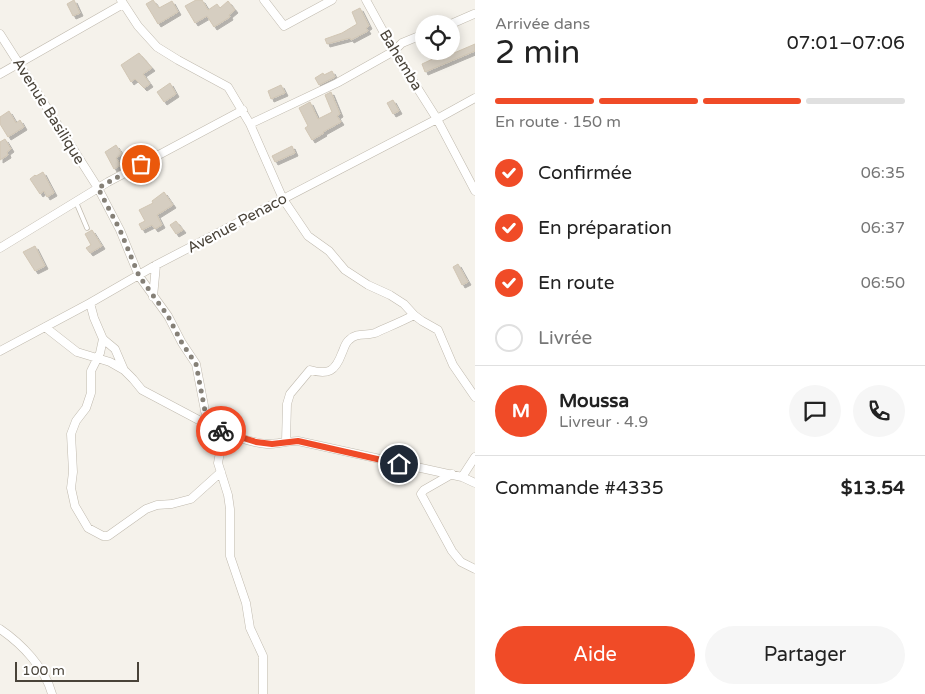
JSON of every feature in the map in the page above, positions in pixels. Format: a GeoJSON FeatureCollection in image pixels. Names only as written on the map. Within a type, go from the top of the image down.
{"type":"FeatureCollection","features":[{"type":"Feature","properties":{"kind":"street"},"geometry":{"type":"LineString","coordinates":[[264,0],[282,24],[286,26],[332,0]]}},
{"type":"Feature","properties":{"kind":"street","name":"Bahemba"},"geometry":{"type":"LineString","coordinates":[[366,0],[394,51],[437,120],[475,191]]}},
{"type":"Feature","properties":{"kind":"street"},"geometry":{"type":"LineString","coordinates":[[0,74],[122,2],[138,26],[157,47],[228,87],[250,124],[283,199],[308,236],[329,251],[345,270],[404,304],[414,316],[438,330],[453,365],[475,397]]}},
{"type":"Feature","properties":{"kind":"street"},"geometry":{"type":"LineString","coordinates":[[460,20],[474,14]]}},
{"type":"Feature","properties":{"kind":"street","name":"Avenue Basilique"},"geometry":{"type":"LineString","coordinates":[[0,34],[98,188],[123,237],[139,276],[168,316],[182,343],[196,364],[205,411],[220,447],[218,463],[230,509],[230,556],[246,603],[250,628],[263,656],[263,694]]}},
{"type":"Feature","properties":{"kind":"street"},"geometry":{"type":"LineString","coordinates":[[250,124],[337,83],[394,51],[402,43],[415,38]]}},
{"type":"Feature","properties":{"kind":"street","name":"Avenue Penaco"},"geometry":{"type":"LineString","coordinates":[[0,351],[156,265],[437,120],[475,98]]}},
{"type":"Feature","properties":{"kind":"street"},"geometry":{"type":"LineString","coordinates":[[0,248],[98,188],[243,110]]}},
{"type":"Feature","properties":{"kind":"street"},"geometry":{"type":"LineString","coordinates":[[153,297],[156,265]]}},
{"type":"Feature","properties":{"kind":"street"},"geometry":{"type":"LineString","coordinates":[[90,303],[102,339],[102,348],[91,371],[89,401],[76,421],[71,434],[72,496],[78,512],[88,528],[103,536],[108,536],[146,509],[157,505],[172,504],[191,499],[221,472]]}},
{"type":"Feature","properties":{"kind":"street"},"geometry":{"type":"LineString","coordinates":[[286,441],[287,404],[290,394],[310,370],[321,373],[329,372],[335,366],[350,338],[373,333],[414,316]]}},
{"type":"Feature","properties":{"kind":"street"},"geometry":{"type":"LineString","coordinates":[[45,327],[77,352],[110,362],[124,370]]}},
{"type":"Feature","properties":{"kind":"street"},"geometry":{"type":"LineString","coordinates":[[102,339],[114,349],[124,370],[142,390],[210,426],[236,437],[272,444],[298,441],[452,474],[475,483]]}},
{"type":"Feature","properties":{"kind":"street"},"geometry":{"type":"LineString","coordinates":[[462,477],[475,457]]}},
{"type":"Feature","properties":{"kind":"street"},"geometry":{"type":"LineString","coordinates":[[452,474],[424,490],[421,494],[452,551],[461,562],[475,569]]}},
{"type":"Feature","properties":{"kind":"street"},"geometry":{"type":"LineString","coordinates":[[0,629],[22,646],[50,686],[52,694]]}},
{"type":"Feature","properties":{"kind":"lane"},"geometry":{"type":"LineString","coordinates":[[76,202],[87,228]]}},
{"type":"Feature","properties":{"kind":"building"},"geometry":{"type":"Polygon","coordinates":[[[74,0],[80,13],[73,16],[67,4],[74,0]]]}},
{"type":"Feature","properties":{"kind":"building"},"geometry":{"type":"Polygon","coordinates":[[[153,0],[159,8],[172,1],[178,12],[158,24],[146,4],[153,0]]]}},
{"type":"Feature","properties":{"kind":"building"},"geometry":{"type":"Polygon","coordinates":[[[196,0],[202,0],[208,10],[217,4],[220,8],[228,1],[235,10],[229,15],[230,17],[214,27],[207,16],[195,23],[185,6],[196,0]]]}},
{"type":"Feature","properties":{"kind":"building"},"geometry":{"type":"Polygon","coordinates":[[[360,8],[369,26],[366,28],[368,31],[351,40],[350,38],[327,44],[325,39],[342,33],[357,24],[352,12],[360,8]]]}},
{"type":"Feature","properties":{"kind":"building"},"geometry":{"type":"Polygon","coordinates":[[[475,44],[475,51],[460,57],[460,50],[475,44]]]}},
{"type":"Feature","properties":{"kind":"building"},"geometry":{"type":"Polygon","coordinates":[[[139,53],[152,68],[143,74],[150,84],[144,88],[135,79],[131,82],[121,65],[139,53]]]}},
{"type":"Feature","properties":{"kind":"building"},"geometry":{"type":"Polygon","coordinates":[[[430,60],[454,60],[425,72],[422,64],[430,60]]]}},
{"type":"Feature","properties":{"kind":"building"},"geometry":{"type":"Polygon","coordinates":[[[332,71],[335,77],[319,85],[315,78],[323,73],[324,75],[332,71]]]}},
{"type":"Feature","properties":{"kind":"building"},"geometry":{"type":"Polygon","coordinates":[[[170,83],[176,94],[164,102],[157,92],[170,83]]]}},
{"type":"Feature","properties":{"kind":"building"},"geometry":{"type":"Polygon","coordinates":[[[281,85],[285,93],[271,99],[268,91],[281,85]]]}},
{"type":"Feature","properties":{"kind":"building"},"geometry":{"type":"Polygon","coordinates":[[[331,92],[340,114],[337,116],[341,122],[312,140],[305,128],[308,126],[299,108],[310,102],[318,119],[332,112],[325,95],[331,92]]]}},
{"type":"Feature","properties":{"kind":"building"},"geometry":{"type":"Polygon","coordinates":[[[393,100],[399,111],[393,114],[387,103],[393,100]]]}},
{"type":"Feature","properties":{"kind":"building"},"geometry":{"type":"Polygon","coordinates":[[[9,111],[16,123],[20,120],[24,127],[8,137],[0,124],[0,117],[9,111]]]}},
{"type":"Feature","properties":{"kind":"building"},"geometry":{"type":"Polygon","coordinates":[[[5,139],[11,149],[7,152],[8,155],[0,160],[0,142],[5,139]]]}},
{"type":"Feature","properties":{"kind":"building"},"geometry":{"type":"Polygon","coordinates":[[[116,145],[122,154],[116,158],[121,165],[114,169],[105,152],[116,145]]]}},
{"type":"Feature","properties":{"kind":"building"},"geometry":{"type":"Polygon","coordinates":[[[292,146],[295,153],[275,162],[272,156],[292,146]]]}},
{"type":"Feature","properties":{"kind":"building"},"geometry":{"type":"Polygon","coordinates":[[[43,172],[54,193],[47,197],[44,191],[40,194],[30,179],[43,172]]]}},
{"type":"Feature","properties":{"kind":"building"},"geometry":{"type":"Polygon","coordinates":[[[164,192],[173,205],[157,215],[162,225],[155,229],[152,225],[142,230],[139,224],[145,221],[139,210],[153,203],[152,201],[164,192]]]}},
{"type":"Feature","properties":{"kind":"building"},"geometry":{"type":"Polygon","coordinates":[[[176,221],[183,230],[176,234],[170,225],[176,221]]]}},
{"type":"Feature","properties":{"kind":"building"},"geometry":{"type":"Polygon","coordinates":[[[92,230],[102,246],[90,253],[86,248],[91,245],[85,234],[92,230]]]}},
{"type":"Feature","properties":{"kind":"building"},"geometry":{"type":"Polygon","coordinates":[[[35,246],[45,266],[35,271],[23,252],[35,246]]]}},
{"type":"Feature","properties":{"kind":"building"},"geometry":{"type":"Polygon","coordinates":[[[458,264],[468,282],[462,285],[453,267],[458,264]]]}},
{"type":"Feature","properties":{"kind":"way so far"},"geometry":{"type":"LineString","coordinates":[[141,164],[98,188],[120,230],[139,276],[168,316],[182,343],[196,364],[205,411],[210,426],[221,431]]}},
{"type":"Feature","properties":{"kind":"route"},"geometry":{"type":"LineString","coordinates":[[221,431],[236,437],[266,444],[298,441],[399,464]]}}]}
